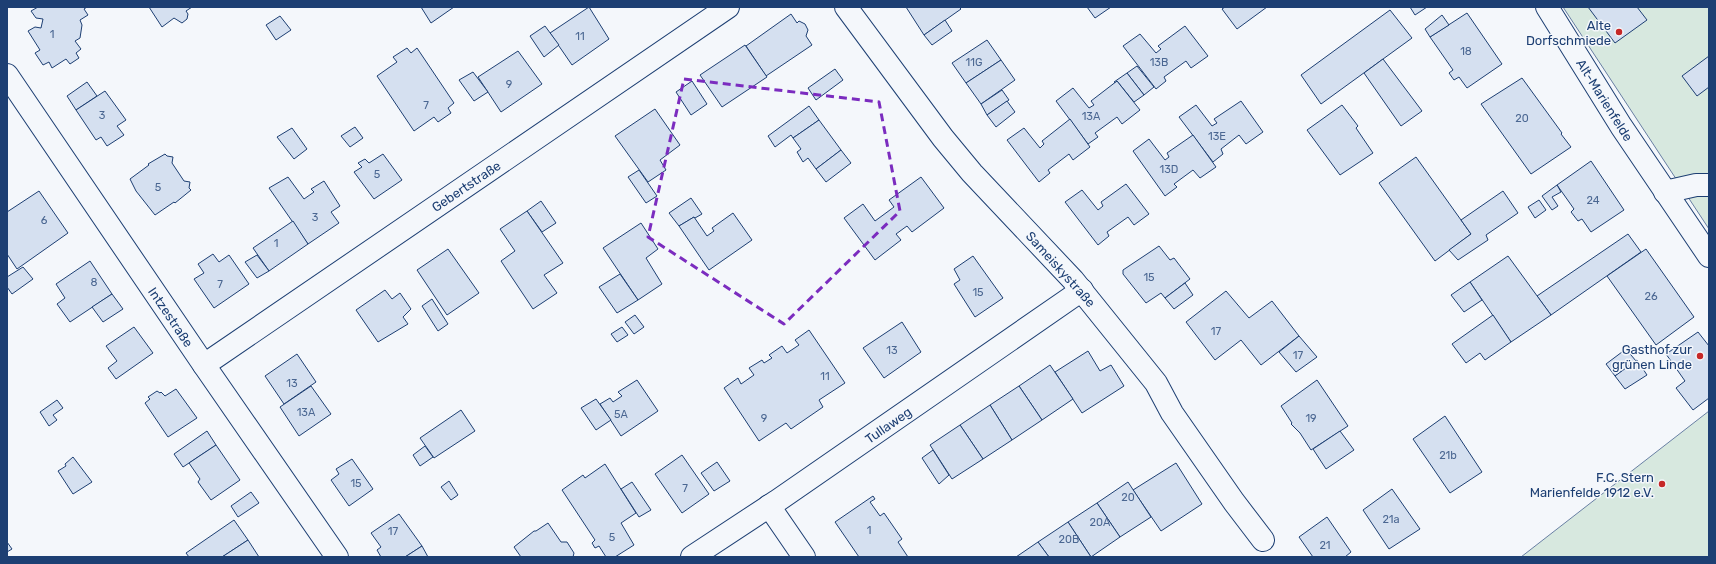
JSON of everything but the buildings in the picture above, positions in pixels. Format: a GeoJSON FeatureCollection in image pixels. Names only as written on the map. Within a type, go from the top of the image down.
{"type":"FeatureCollection","features":[{"type":"Feature","properties":{"kind":"street","name":"Gebertstraße"},"geometry":{"type":"LineString","coordinates":[[204,365],[728,7]]}},
{"type":"Feature","properties":{"kind":"street","name":"Sameiskystraße"},"geometry":{"type":"LineString","coordinates":[[846,7],[943,138],[972,173],[1082,290],[1156,382],[1172,413],[1234,502],[1263,540]]}},
{"type":"Feature","properties":{"kind":"street","name":"Alt-Marienfelde"},"geometry":{"type":"LineString","coordinates":[[1547,7],[1665,192],[1709,256]]}},
{"type":"Feature","properties":{"kind":"street","name":"Intzestraße"},"geometry":{"type":"LineString","coordinates":[[7,75],[204,365],[338,557]]}},
{"type":"Feature","properties":{"kind":"street"},"geometry":{"type":"LineString","coordinates":[[1665,192],[1696,185],[1709,185]]}},
{"type":"Feature","properties":{"kind":"street","name":"Tullaweg"},"geometry":{"type":"LineString","coordinates":[[692,557],[769,506],[1082,290]]}},
{"type":"Feature","properties":{"kind":"street"},"geometry":{"type":"LineString","coordinates":[[769,506],[804,557]]}},
{"type":"Feature","properties":{"kind":"highlighted area"},"geometry":{"type":"Polygon","coordinates":[[[684,79],[879,102],[900,211],[784,324],[648,237],[684,79]]]}},
{"type":"Feature","properties":{"kind":"shaded area"},"geometry":{"type":"Polygon","coordinates":[[[1563,7],[1709,7],[1709,229],[1563,7]]]}},
{"type":"Feature","properties":{"kind":"shaded area","name":"F.C. Stern Marienfelde 1912 e.V."},"geometry":{"type":"Polygon","coordinates":[[[1709,411],[1709,557],[1521,557],[1709,411]]]}},
{"type":"Feature","properties":{"kind":"place","name":"Alte Dorfschmiede"},"geometry":{"type":"Point","coordinates":[1619,32]}},
{"type":"Feature","properties":{"kind":"place","name":"Gasthof zur grünen Linde"},"geometry":{"type":"Point","coordinates":[1700,356]}},
{"type":"Feature","properties":{"kind":"place","name":"F.C. Stern Marienfelde 1912 e.V."},"geometry":{"type":"Point","coordinates":[1662,484]}}]}
